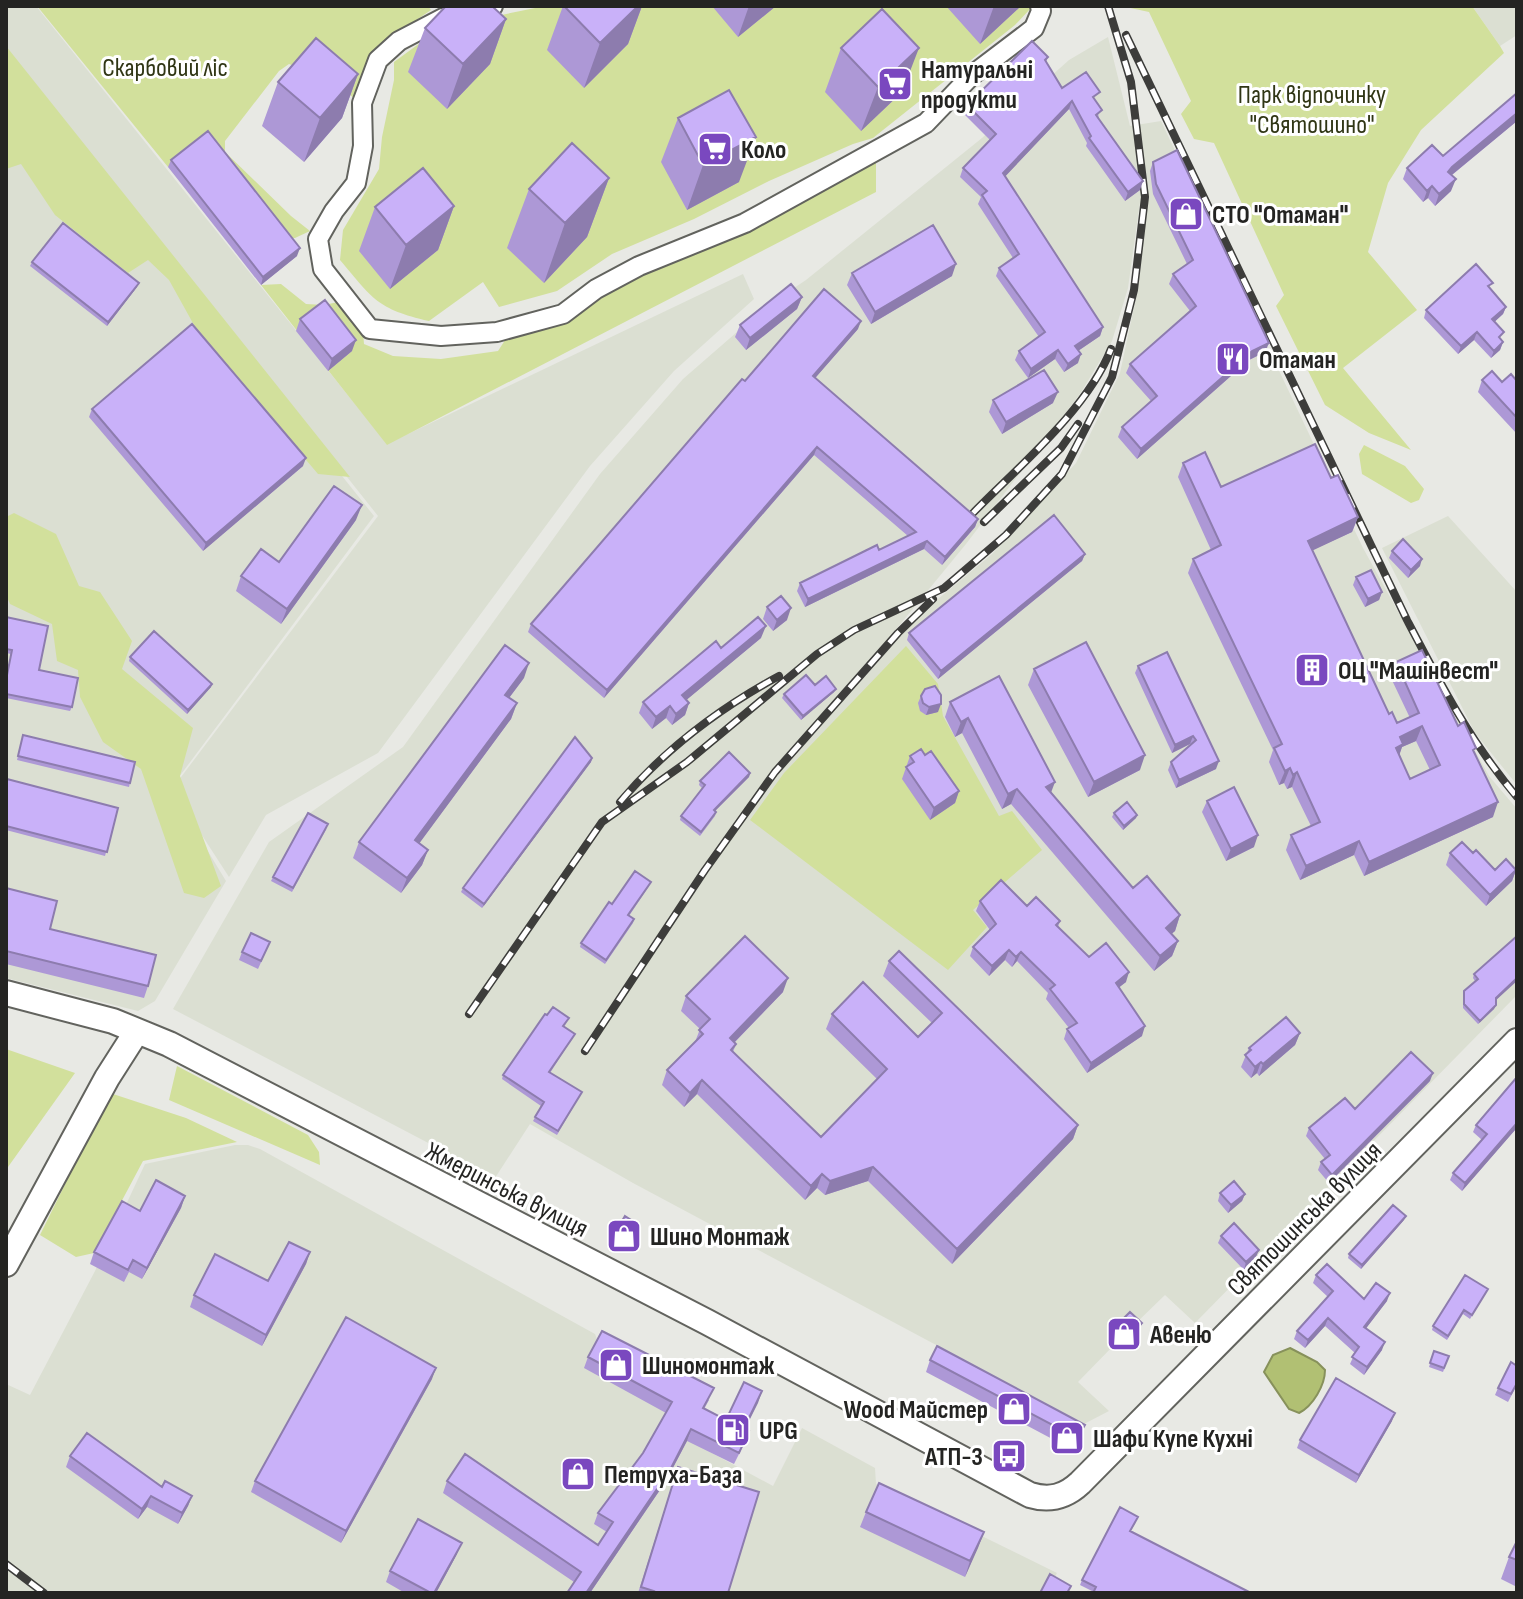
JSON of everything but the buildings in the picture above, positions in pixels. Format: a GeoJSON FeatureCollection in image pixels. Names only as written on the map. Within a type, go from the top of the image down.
{"type":"FeatureCollection","features":[{"type":"Feature","properties":{"kind":"main road","name":"Жмеринська вулиця"},"geometry":{"type":"LineString","coordinates":[[6,993],[76,1010],[169,1044],[707,1322],[1030,1495],[1045,1499],[1059,1497]]}},
{"type":"Feature","properties":{"kind":"main road"},"geometry":{"type":"LineString","coordinates":[[6,1264],[107,1078],[137,1031]]}},
{"type":"Feature","properties":{"kind":"main road","name":"Святошинська вулиця"},"geometry":{"type":"LineString","coordinates":[[1059,1497],[1072,1491],[1158,1407],[1517,1041]]}},
{"type":"Feature","properties":{"kind":"street"},"geometry":{"type":"LineString","coordinates":[[493,6],[443,18],[399,41],[378,60],[362,103],[363,146],[356,183],[334,211],[318,239],[323,269],[370,329],[441,336],[497,332],[563,314],[596,289],[639,266],[745,223],[926,123],[971,76],[1034,28],[1040,6]]}},
{"type":"Feature","properties":{"kind":"shaded area"},"geometry":{"type":"Polygon","coordinates":[[[6,6],[36,6],[387,444],[743,274],[754,299],[674,371],[590,466],[378,753],[266,815],[229,877],[172,789],[378,516],[6,47],[6,6]]]}},
{"type":"Feature","properties":{"kind":"shaded area"},"geometry":{"type":"Polygon","coordinates":[[[1472,6],[1517,6],[1517,35],[1500,46],[1472,6]]]}},
{"type":"Feature","properties":{"kind":"shaded area"},"geometry":{"type":"Polygon","coordinates":[[[1108,37],[1130,126],[1161,121],[1363,548],[1489,776],[1517,809],[1517,995],[1195,1323],[1165,1295],[1133,1326],[1110,1337],[1115,1344],[1078,1382],[1109,1411],[1084,1424],[633,1183],[530,1124],[495,1178],[173,1009],[269,842],[403,747],[600,474],[683,379],[767,306],[806,280],[982,138],[1069,60],[1108,37]],[[1140,202],[1128,288],[1112,341],[1080,394],[966,544],[884,644],[992,554],[1076,463],[1120,373],[1139,284],[1140,202]]]}},
{"type":"Feature","properties":{"kind":"shaded area"},"geometry":{"type":"Polygon","coordinates":[[[6,55],[374,516],[170,789],[226,881],[155,1001],[138,1011],[6,978],[6,55]]]}},
{"type":"Feature","properties":{"kind":"shaded area"},"geometry":{"type":"Polygon","coordinates":[[[1448,516],[1517,592],[1517,785],[1475,733],[1382,548],[1448,516]]]}},
{"type":"Feature","properties":{"kind":"shaded area"},"geometry":{"type":"Polygon","coordinates":[[[235,1145],[260,1149],[595,1334],[598,1342],[709,1400],[688,1440],[773,1486],[802,1428],[875,1468],[876,1484],[1057,1573],[1051,1585],[1066,1593],[6,1593],[6,1384],[30,1395],[95,1271],[145,1164],[235,1145]]]}},
{"type":"Feature","properties":{"kind":"shaded area"},"geometry":{"type":"Polygon","coordinates":[[[1290,1348],[1317,1362],[1325,1370],[1317,1394],[1299,1413],[1289,1409],[1264,1372],[1273,1355],[1290,1348]]]}},
{"type":"Feature","properties":{"kind":"green space","name":"Скарбовий ліс"},"geometry":{"type":"Polygon","coordinates":[[[37,6],[428,6],[431,10],[393,36],[359,102],[332,81],[289,64],[279,71],[225,141],[225,152],[310,231],[295,238],[283,238],[205,139],[168,167],[37,6]]]}},
{"type":"Feature","properties":{"kind":"green space"},"geometry":{"type":"Polygon","coordinates":[[[545,6],[1032,7],[1015,25],[873,138],[769,181],[694,219],[612,254],[557,291],[499,307],[483,282],[429,321],[387,307],[369,293],[340,260],[343,230],[379,169],[394,80],[394,62],[442,27],[545,6]]]}},
{"type":"Feature","properties":{"kind":"green space","name":"Парк відпочинку \"Святошино\""},"geometry":{"type":"Polygon","coordinates":[[[1121,6],[1472,6],[1500,46],[1504,53],[1421,130],[1388,183],[1368,252],[1417,310],[1343,368],[1411,450],[1369,433],[1325,405],[1276,306],[1284,295],[1214,143],[1194,139],[1181,114],[1191,101],[1149,12],[1121,6]]]}},
{"type":"Feature","properties":{"kind":"green space"},"geometry":{"type":"Polygon","coordinates":[[[6,46],[350,477],[318,474],[199,334],[169,280],[148,260],[128,273],[55,215],[21,164],[6,169],[6,46]]]}},
{"type":"Feature","properties":{"kind":"green space"},"geometry":{"type":"Polygon","coordinates":[[[876,159],[876,192],[387,445],[261,285],[281,284],[306,304],[338,302],[363,332],[364,344],[393,356],[441,359],[498,351],[513,328],[605,292],[876,159]]]}},
{"type":"Feature","properties":{"kind":"green space"},"geometry":{"type":"Polygon","coordinates":[[[1364,445],[1405,466],[1424,489],[1419,500],[1411,503],[1362,474],[1359,454],[1364,445]]]}},
{"type":"Feature","properties":{"kind":"green space"},"geometry":{"type":"Polygon","coordinates":[[[14,513],[56,534],[79,586],[100,592],[132,641],[122,669],[193,728],[180,776],[221,886],[204,898],[184,893],[141,769],[103,742],[80,697],[78,670],[57,661],[52,624],[10,604],[6,595],[6,517],[14,513]]]}},
{"type":"Feature","properties":{"kind":"green space"},"geometry":{"type":"Polygon","coordinates":[[[906,646],[938,684],[943,716],[999,816],[1012,811],[1042,850],[973,910],[987,927],[948,970],[750,820],[784,773],[906,646]]]}},
{"type":"Feature","properties":{"kind":"green space"},"geometry":{"type":"Polygon","coordinates":[[[6,1049],[75,1073],[8,1167],[6,1156],[6,1049]]]}},
{"type":"Feature","properties":{"kind":"green space"},"geometry":{"type":"Polygon","coordinates":[[[177,1066],[308,1135],[319,1152],[320,1165],[169,1100],[177,1066]]]}},
{"type":"Feature","properties":{"kind":"green space"},"geometry":{"type":"Polygon","coordinates":[[[110,1093],[186,1118],[237,1142],[143,1161],[94,1253],[76,1257],[40,1235],[110,1093]]]}},
{"type":"Feature","properties":{"kind":"railway"},"geometry":{"type":"LineString","coordinates":[[469,1014],[602,822],[687,762],[817,654],[854,630],[944,588],[1006,535],[1062,474],[1112,377],[1134,290],[1145,197],[1131,82],[1108,6]]}},
{"type":"Feature","properties":{"kind":"railway"},"geometry":{"type":"LineString","coordinates":[[1126,35],[1407,620],[1471,734],[1517,797]]}},
{"type":"Feature","properties":{"kind":"railway"},"geometry":{"type":"LineString","coordinates":[[973,513],[1069,415],[1086,393],[1111,349]]}},
{"type":"Feature","properties":{"kind":"railway"},"geometry":{"type":"LineString","coordinates":[[984,522],[1061,448],[1078,424]]}},
{"type":"Feature","properties":{"kind":"railway"},"geometry":{"type":"LineString","coordinates":[[585,1051],[705,870],[775,772],[898,633],[933,599]]}},
{"type":"Feature","properties":{"kind":"railway"},"geometry":{"type":"LineString","coordinates":[[620,802],[655,765],[694,732],[735,702],[779,676]]}},
{"type":"Feature","properties":{"kind":"railway"},"geometry":{"type":"LineString","coordinates":[[6,1564],[44,1593]]}},
{"type":"Feature","properties":{"kind":"place","name":"Натуральні продукти"},"geometry":{"type":"Point","coordinates":[895,84]}},
{"type":"Feature","properties":{"kind":"place","name":"Коло"},"geometry":{"type":"Point","coordinates":[715,149]}},
{"type":"Feature","properties":{"kind":"place","name":"СТО \"Отаман\""},"geometry":{"type":"Point","coordinates":[1186,214]}},
{"type":"Feature","properties":{"kind":"place","name":"Отаман"},"geometry":{"type":"Point","coordinates":[1233,359]}},
{"type":"Feature","properties":{"kind":"place","name":"ОЦ \"Машінвест\""},"geometry":{"type":"Point","coordinates":[1312,670]}},
{"type":"Feature","properties":{"kind":"place","name":"Шино Монтаж"},"geometry":{"type":"Point","coordinates":[624,1236]}},
{"type":"Feature","properties":{"kind":"place","name":"Авеню"},"geometry":{"type":"Point","coordinates":[1124,1334]}},
{"type":"Feature","properties":{"kind":"place","name":"Шиномонтаж"},"geometry":{"type":"Point","coordinates":[616,1365]}},
{"type":"Feature","properties":{"kind":"place","name":"Wood Майстер"},"geometry":{"type":"Point","coordinates":[1014,1409]}},
{"type":"Feature","properties":{"kind":"place","name":"UPG"},"geometry":{"type":"Point","coordinates":[733,1430]}},
{"type":"Feature","properties":{"kind":"place","name":"Шафи Купе Кухні"},"geometry":{"type":"Point","coordinates":[1067,1438]}},
{"type":"Feature","properties":{"kind":"place","name":"АТП-3"},"geometry":{"type":"Point","coordinates":[1009,1456]}},
{"type":"Feature","properties":{"kind":"place","name":"Петруха-База"},"geometry":{"type":"Point","coordinates":[578,1474]}}]}
